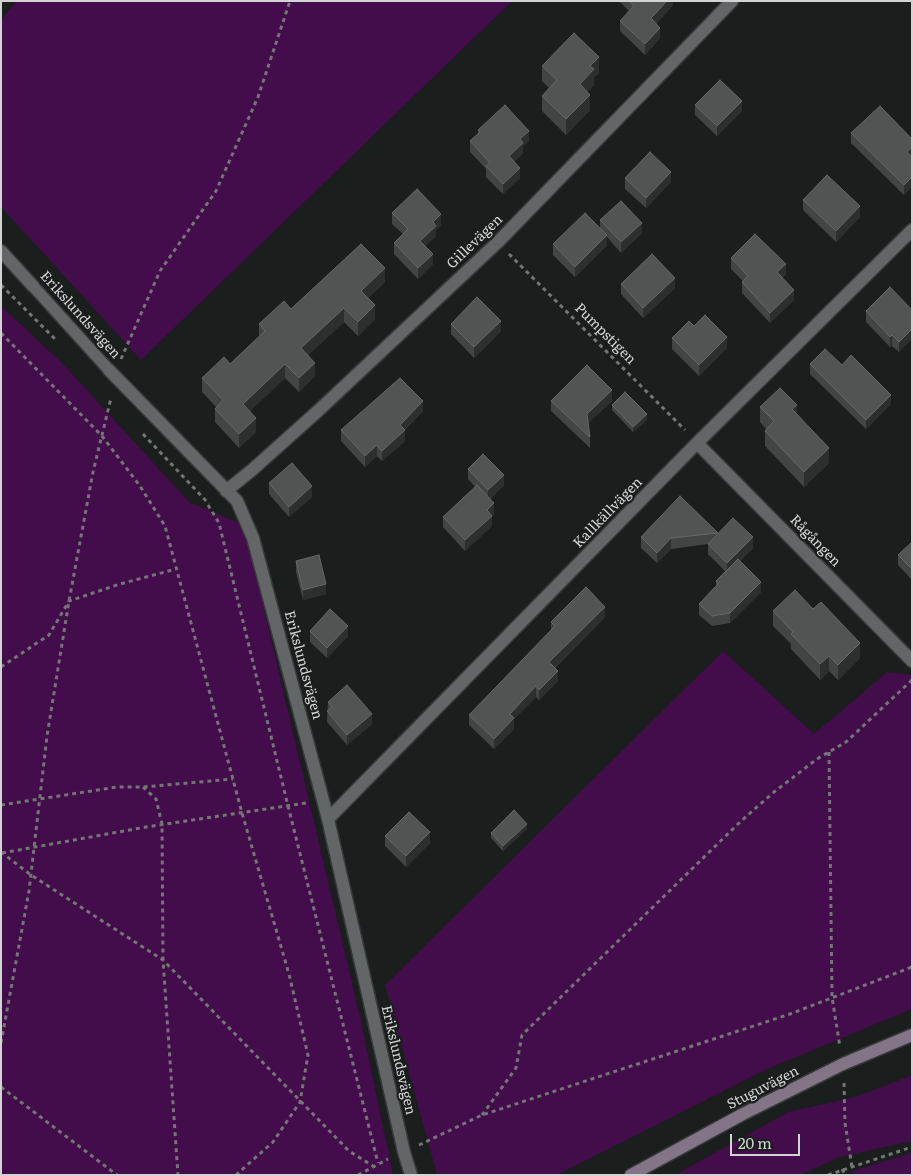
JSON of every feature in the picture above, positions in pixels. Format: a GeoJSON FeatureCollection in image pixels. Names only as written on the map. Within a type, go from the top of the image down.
{"type":"FeatureCollection","features":[{"type":"Feature","properties":{"kind":"main road","name":"Stuguvägen"},"geometry":{"type":"LineString","coordinates":[[631,1175],[743,1114],[843,1064],[912,1035]]}},
{"type":"Feature","properties":{"kind":"street","name":"Gillevägen"},"geometry":{"type":"LineString","coordinates":[[226,491],[319,410],[498,242],[732,1]]}},
{"type":"Feature","properties":{"kind":"street","name":"Kallkällvägen"},"geometry":{"type":"LineString","coordinates":[[328,819],[698,443],[912,230]]}},
{"type":"Feature","properties":{"kind":"street","name":"Erikslundsvägen"},"geometry":{"type":"LineString","coordinates":[[1,251],[33,286]]}},
{"type":"Feature","properties":{"kind":"street","name":"Erikslundsvägen"},"geometry":{"type":"LineString","coordinates":[[111,372],[237,501],[253,538],[324,801],[404,1152],[411,1175]]}},
{"type":"Feature","properties":{"kind":"street","name":"Rågången"},"geometry":{"type":"LineString","coordinates":[[698,443],[912,661]]}},
{"type":"Feature","properties":{"kind":"lane","name":"Erikslundsvägen"},"geometry":{"type":"LineString","coordinates":[[33,286],[111,372]]}},
{"type":"Feature","properties":{"kind":"path"},"geometry":{"type":"LineString","coordinates":[[1,1043],[31,875],[47,736],[69,601],[93,472],[112,397],[111,372],[160,270],[216,191],[258,97],[290,1]]}},
{"type":"Feature","properties":{"kind":"path","name":"Pumpstigen"},"geometry":{"type":"LineString","coordinates":[[498,242],[698,443]]}},
{"type":"Feature","properties":{"kind":"path"},"geometry":{"type":"LineString","coordinates":[[1,333],[102,436],[140,486],[165,526],[242,813],[289,974],[308,1055],[300,1102],[273,1142],[236,1175]]}},
{"type":"Feature","properties":{"kind":"path"},"geometry":{"type":"LineString","coordinates":[[208,504],[219,523],[378,1163]]}},
{"type":"Feature","properties":{"kind":"path"},"geometry":{"type":"LineString","coordinates":[[1,667],[49,635],[69,601],[120,584],[176,569]]}},
{"type":"Feature","properties":{"kind":"path"},"geometry":{"type":"LineString","coordinates":[[912,680],[846,742],[774,792],[740,822],[522,1035],[516,1068],[482,1114],[790,1014],[912,967]]}},
{"type":"Feature","properties":{"kind":"path"},"geometry":{"type":"LineString","coordinates":[[829,752],[832,998],[843,1064],[845,1123],[852,1166]]}},
{"type":"Feature","properties":{"kind":"path"},"geometry":{"type":"LineString","coordinates":[[1,805],[117,787],[143,787],[233,779]]}},
{"type":"Feature","properties":{"kind":"path"},"geometry":{"type":"LineString","coordinates":[[143,787],[156,799],[162,824],[163,960],[178,1175]]}},
{"type":"Feature","properties":{"kind":"path"},"geometry":{"type":"LineString","coordinates":[[2,853],[162,824],[324,801]]}},
{"type":"Feature","properties":{"kind":"path"},"geometry":{"type":"LineString","coordinates":[[2,853],[31,875],[163,960],[300,1102],[350,1151],[373,1166]]}},
{"type":"Feature","properties":{"kind":"path"},"geometry":{"type":"LineString","coordinates":[[1,1087],[117,1175]]}},
{"type":"Feature","properties":{"kind":"path"},"geometry":{"type":"LineString","coordinates":[[828,1175],[912,1147]]}},
{"type":"Feature","properties":{"kind":"path"},"geometry":{"type":"LineString","coordinates":[[842,1169],[845,1175]]}},
{"type":"Feature","properties":{"kind":"shaded area"},"geometry":{"type":"Polygon","coordinates":[[[17,1],[512,1],[141,360],[1,207],[1,20],[17,1]]]}},
{"type":"Feature","properties":{"kind":"shaded area"},"geometry":{"type":"Polygon","coordinates":[[[1,306],[62,363],[189,502],[244,525],[360,1017],[393,1175],[1,1175],[1,306]]]}},
{"type":"Feature","properties":{"kind":"shaded area"},"geometry":{"type":"Polygon","coordinates":[[[723,651],[814,734],[887,672],[912,675],[912,1009],[765,1070],[557,1175],[437,1175],[385,985],[723,651]]]}},
{"type":"Feature","properties":{"kind":"shaded area"},"geometry":{"type":"Polygon","coordinates":[[[912,1075],[912,1141],[839,1157],[801,1175],[675,1175],[788,1112],[856,1097],[912,1075]]]}},
{"type":"Feature","properties":{"kind":"shaded area"},"geometry":{"type":"Polygon","coordinates":[[[912,1153],[912,1175],[854,1175],[852,1171],[912,1153]]]}},
{"type":"Feature","properties":{"kind":"building"},"geometry":{"type":"Polygon","coordinates":[[[629,1],[667,1],[651,18],[660,28],[645,44],[620,21],[634,6],[629,1]]]}},
{"type":"Feature","properties":{"kind":"building"},"geometry":{"type":"Polygon","coordinates":[[[574,33],[599,57],[590,66],[594,69],[580,84],[590,95],[566,119],[542,96],[557,80],[542,66],[574,33]]]}},
{"type":"Feature","properties":{"kind":"building"},"geometry":{"type":"Polygon","coordinates":[[[720,80],[742,101],[717,126],[695,105],[720,80]]]}},
{"type":"Feature","properties":{"kind":"building"},"geometry":{"type":"Polygon","coordinates":[[[505,105],[529,131],[520,139],[523,143],[509,156],[520,168],[503,184],[486,166],[490,163],[470,141],[480,132],[478,130],[505,105]]]}},
{"type":"Feature","properties":{"kind":"building"},"geometry":{"type":"Polygon","coordinates":[[[880,106],[912,139],[912,147],[907,152],[912,157],[912,177],[904,185],[851,133],[880,106]]]}},
{"type":"Feature","properties":{"kind":"building"},"geometry":{"type":"Polygon","coordinates":[[[650,152],[671,172],[646,198],[625,178],[650,152]]]}},
{"type":"Feature","properties":{"kind":"building"},"geometry":{"type":"Polygon","coordinates":[[[827,175],[860,206],[836,231],[803,200],[827,175]]]}},
{"type":"Feature","properties":{"kind":"building"},"geometry":{"type":"Polygon","coordinates":[[[417,189],[441,214],[433,222],[436,226],[420,241],[433,254],[418,268],[394,243],[408,229],[392,213],[417,189]]]}},
{"type":"Feature","properties":{"kind":"building"},"geometry":{"type":"Polygon","coordinates":[[[621,201],[642,223],[621,242],[600,220],[621,201]]]}},
{"type":"Feature","properties":{"kind":"building"},"geometry":{"type":"Polygon","coordinates":[[[585,213],[607,235],[575,267],[553,244],[585,213]]]}},
{"type":"Feature","properties":{"kind":"building"},"geometry":{"type":"Polygon","coordinates":[[[755,234],[786,264],[777,272],[794,290],[770,313],[742,282],[748,276],[731,258],[755,234]]]}},
{"type":"Feature","properties":{"kind":"building"},"geometry":{"type":"Polygon","coordinates":[[[361,244],[385,268],[361,291],[375,305],[358,322],[344,308],[301,348],[315,363],[299,378],[285,364],[243,404],[256,418],[239,434],[215,409],[223,400],[202,378],[224,357],[230,364],[265,331],[259,324],[284,301],[291,309],[361,244]]]}},
{"type":"Feature","properties":{"kind":"building"},"geometry":{"type":"Polygon","coordinates":[[[652,254],[675,278],[643,308],[621,284],[652,254]]]}},
{"type":"Feature","properties":{"kind":"building"},"geometry":{"type":"Polygon","coordinates":[[[890,287],[912,310],[912,329],[899,342],[892,335],[890,337],[866,311],[890,287]]]}},
{"type":"Feature","properties":{"kind":"building"},"geometry":{"type":"Polygon","coordinates":[[[477,297],[501,321],[474,347],[451,324],[477,297]]]}},
{"type":"Feature","properties":{"kind":"building"},"geometry":{"type":"Polygon","coordinates":[[[705,315],[727,337],[699,365],[672,338],[689,321],[694,326],[705,315]]]}},
{"type":"Feature","properties":{"kind":"building"},"geometry":{"type":"Polygon","coordinates":[[[825,349],[842,365],[851,355],[891,395],[866,420],[810,364],[825,349]]]}},
{"type":"Feature","properties":{"kind":"building"},"geometry":{"type":"Polygon","coordinates":[[[587,365],[612,390],[587,414],[590,437],[551,401],[587,365]]]}},
{"type":"Feature","properties":{"kind":"building"},"geometry":{"type":"Polygon","coordinates":[[[400,378],[423,401],[400,425],[405,430],[382,451],[377,445],[365,456],[341,430],[400,378]]]}},
{"type":"Feature","properties":{"kind":"building"},"geometry":{"type":"Polygon","coordinates":[[[780,388],[797,405],[792,409],[829,448],[804,472],[765,431],[774,421],[760,407],[780,388]]]}},
{"type":"Feature","properties":{"kind":"building"},"geometry":{"type":"Polygon","coordinates":[[[625,392],[647,414],[633,427],[612,405],[625,392]]]}},
{"type":"Feature","properties":{"kind":"building"},"geometry":{"type":"Polygon","coordinates":[[[483,454],[504,475],[488,490],[468,469],[483,454]]]}},
{"type":"Feature","properties":{"kind":"building"},"geometry":{"type":"Polygon","coordinates":[[[292,463],[312,486],[289,507],[269,483],[292,463]]]}},
{"type":"Feature","properties":{"kind":"building"},"geometry":{"type":"Polygon","coordinates":[[[477,485],[494,503],[487,510],[492,516],[465,540],[443,517],[477,485]]]}},
{"type":"Feature","properties":{"kind":"building"},"geometry":{"type":"Polygon","coordinates":[[[680,496],[718,533],[671,538],[657,553],[641,537],[680,496]]]}},
{"type":"Feature","properties":{"kind":"building"},"geometry":{"type":"Polygon","coordinates":[[[733,518],[753,537],[727,563],[708,544],[733,518]]]}},
{"type":"Feature","properties":{"kind":"building"},"geometry":{"type":"Polygon","coordinates":[[[912,542],[912,569],[898,555],[912,542]]]}},
{"type":"Feature","properties":{"kind":"building"},"geometry":{"type":"Polygon","coordinates":[[[319,555],[326,584],[303,590],[296,561],[319,555]]]}},
{"type":"Feature","properties":{"kind":"building"},"geometry":{"type":"Polygon","coordinates":[[[738,559],[761,582],[730,613],[712,616],[699,604],[718,584],[716,581],[738,559]]]}},
{"type":"Feature","properties":{"kind":"building"},"geometry":{"type":"Polygon","coordinates":[[[586,587],[605,607],[549,662],[558,671],[539,690],[536,686],[510,714],[514,718],[494,739],[469,715],[555,626],[551,622],[586,587]]]}},
{"type":"Feature","properties":{"kind":"building"},"geometry":{"type":"Polygon","coordinates":[[[795,590],[813,609],[821,602],[860,643],[838,665],[829,656],[820,664],[791,634],[793,632],[773,611],[795,590]]]}},
{"type":"Feature","properties":{"kind":"building"},"geometry":{"type":"Polygon","coordinates":[[[330,609],[348,626],[327,648],[310,631],[330,609]]]}},
{"type":"Feature","properties":{"kind":"building"},"geometry":{"type":"Polygon","coordinates":[[[347,685],[372,714],[347,735],[327,711],[332,707],[328,702],[347,685]]]}},
{"type":"Feature","properties":{"kind":"building"},"geometry":{"type":"Polygon","coordinates":[[[514,810],[527,824],[503,846],[491,833],[514,810]]]}},
{"type":"Feature","properties":{"kind":"building"},"geometry":{"type":"Polygon","coordinates":[[[409,812],[430,832],[406,856],[385,836],[409,812]]]}}]}
